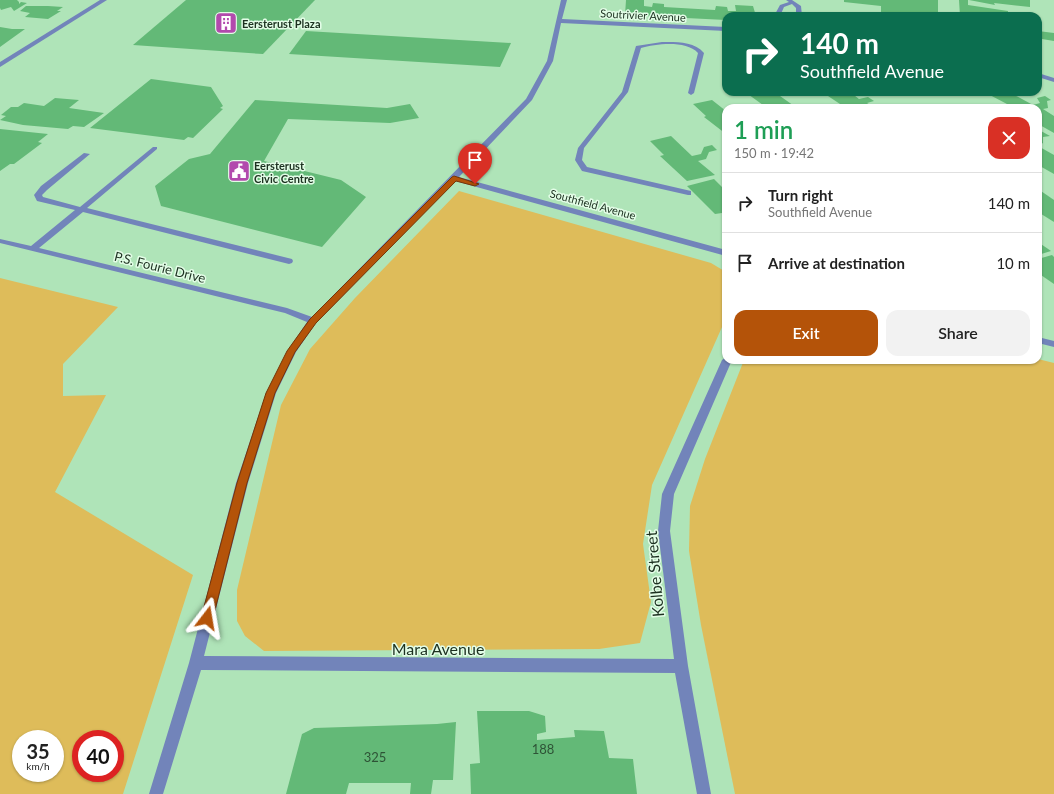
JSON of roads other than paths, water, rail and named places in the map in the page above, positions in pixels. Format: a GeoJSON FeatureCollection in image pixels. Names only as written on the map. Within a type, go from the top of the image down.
{"type":"FeatureCollection","features":[{"type":"Feature","properties":{"kind":"street"},"geometry":{"type":"LineString","coordinates":[[0,65],[104,0]]}},
{"type":"Feature","properties":{"kind":"street"},"geometry":{"type":"LineString","coordinates":[[156,794],[196,663],[242,483],[270,393],[292,351],[313,321],[529,100],[550,61],[564,0],[560,0]]}},
{"type":"Feature","properties":{"kind":"street"},"geometry":{"type":"LineString","coordinates":[[779,12],[782,6],[790,1],[798,7],[799,12]]}},
{"type":"Feature","properties":{"kind":"street","name":"Soutrivier Avenue"},"geometry":{"type":"LineString","coordinates":[[560,21],[676,36],[722,30]]}},
{"type":"Feature","properties":{"kind":"street"},"geometry":{"type":"LineString","coordinates":[[688,193],[585,169],[580,164],[578,157],[581,148],[625,92],[638,47],[658,43],[676,36],[699,48],[701,53],[691,93]]}},
{"type":"Feature","properties":{"kind":"street"},"geometry":{"type":"LineString","coordinates":[[1042,77],[1054,80]]}},
{"type":"Feature","properties":{"kind":"street"},"geometry":{"type":"LineString","coordinates":[[33,249],[155,148]]}},
{"type":"Feature","properties":{"kind":"street"},"geometry":{"type":"LineString","coordinates":[[86,154],[44,188],[38,195],[40,199],[289,261]]}},
{"type":"Feature","properties":{"kind":"street","name":"Southfield Avenue"},"geometry":{"type":"LineString","coordinates":[[454,178],[722,252]]}},
{"type":"Feature","properties":{"kind":"street","name":"P.S. Fourie Drive"},"geometry":{"type":"LineString","coordinates":[[2,243],[33,249],[287,311],[313,321]]}},
{"type":"Feature","properties":{"kind":"street"},"geometry":{"type":"LineString","coordinates":[[1042,341],[1054,344]]}},
{"type":"Feature","properties":{"kind":"street","name":"Kolbe Street"},"geometry":{"type":"LineString","coordinates":[[704,794],[681,666],[664,531],[668,494],[725,364]]}},
{"type":"Feature","properties":{"kind":"street","name":"Mara Avenue"},"geometry":{"type":"LineString","coordinates":[[196,663],[681,666]]}},
{"type":"Feature","properties":{"kind":"place","name":"Eersterust Plaza"},"geometry":{"type":"Point","coordinates":[226,23]}},
{"type":"Feature","properties":{"kind":"place","name":"Eersterust Civic Centre"},"geometry":{"type":"Point","coordinates":[239,171]}}]}
